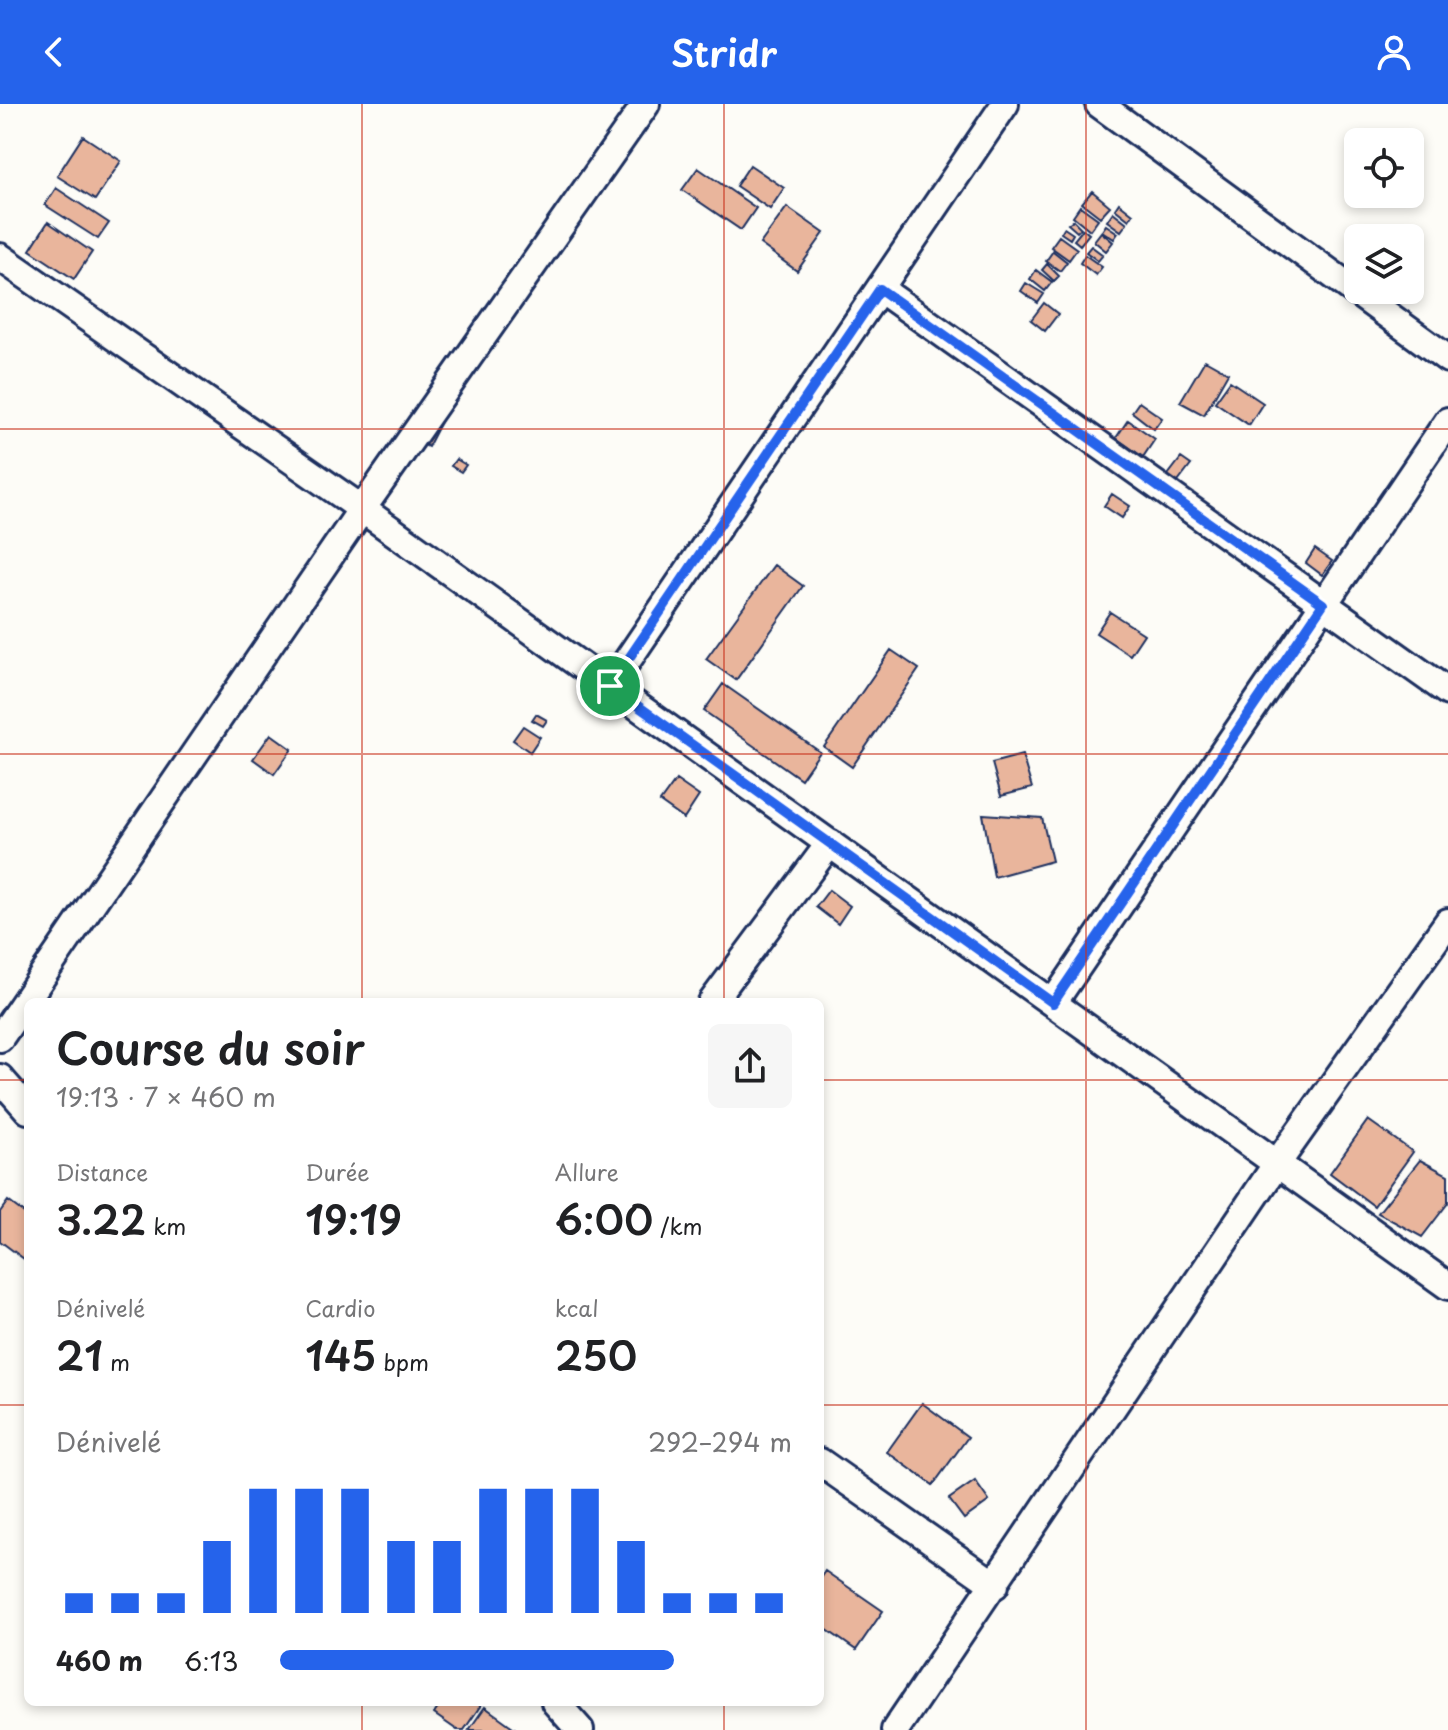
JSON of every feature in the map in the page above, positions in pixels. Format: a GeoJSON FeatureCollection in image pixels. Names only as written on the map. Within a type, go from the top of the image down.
{"type":"FeatureCollection","features":[{"type":"Feature","properties":{"kind":"street"},"geometry":{"type":"LineString","coordinates":[[27,998],[362,509],[646,104]]}},
{"type":"Feature","properties":{"kind":"street"},"geometry":{"type":"LineString","coordinates":[[610,686],[1005,104]]}},
{"type":"Feature","properties":{"kind":"street"},"geometry":{"type":"LineString","coordinates":[[1099,104],[1448,359]]}},
{"type":"Feature","properties":{"kind":"street"},"geometry":{"type":"LineString","coordinates":[[0,257],[362,509],[1448,1286]]}},
{"type":"Feature","properties":{"kind":"street"},"geometry":{"type":"LineString","coordinates":[[880,289],[1448,692]]}},
{"type":"Feature","properties":{"kind":"street"},"geometry":{"type":"LineString","coordinates":[[1053,1003],[1448,421]]}},
{"type":"Feature","properties":{"kind":"street"},"geometry":{"type":"LineString","coordinates":[[715,998],[830,843]]}},
{"type":"Feature","properties":{"kind":"street"},"geometry":{"type":"LineString","coordinates":[[895,1730],[1278,1162],[1448,922]]}},
{"type":"Feature","properties":{"kind":"street"},"geometry":{"type":"LineString","coordinates":[[0,1038],[24,1003]]}},
{"type":"Feature","properties":{"kind":"street"},"geometry":{"type":"LineString","coordinates":[[0,1078],[24,1105]]}},
{"type":"Feature","properties":{"kind":"street"},"geometry":{"type":"LineString","coordinates":[[824,1465],[995,1585]]}},
{"type":"Feature","properties":{"kind":"street"},"geometry":{"type":"LineString","coordinates":[[559,1706],[580,1730]]}},
{"type":"Feature","properties":{"kind":"building"},"geometry":{"type":"Polygon","coordinates":[[[83,136],[121,161],[95,200],[57,176],[83,136]]]}},
{"type":"Feature","properties":{"kind":"building"},"geometry":{"type":"Polygon","coordinates":[[[750,165],[784,188],[770,209],[736,186],[750,165]]]}},
{"type":"Feature","properties":{"kind":"building"},"geometry":{"type":"Polygon","coordinates":[[[698,168],[756,208],[741,230],[682,190],[698,168]]]}},
{"type":"Feature","properties":{"kind":"building"},"geometry":{"type":"Polygon","coordinates":[[[56,188],[109,223],[98,239],[45,205],[56,188]]]}},
{"type":"Feature","properties":{"kind":"building"},"geometry":{"type":"Polygon","coordinates":[[[1092,191],[1110,206],[1100,217],[1082,203],[1092,191]]]}},
{"type":"Feature","properties":{"kind":"building"},"geometry":{"type":"Polygon","coordinates":[[[1119,203],[1133,214],[1129,220],[1115,209],[1119,203]]]}},
{"type":"Feature","properties":{"kind":"building"},"geometry":{"type":"Polygon","coordinates":[[[1080,206],[1098,219],[1090,230],[1073,216],[1080,206]]]}},
{"type":"Feature","properties":{"kind":"building"},"geometry":{"type":"Polygon","coordinates":[[[787,207],[824,233],[797,271],[760,244],[787,207]]]}},
{"type":"Feature","properties":{"kind":"building"},"geometry":{"type":"Polygon","coordinates":[[[1113,212],[1127,223],[1121,231],[1107,221],[1113,212]]]}},
{"type":"Feature","properties":{"kind":"building"},"geometry":{"type":"Polygon","coordinates":[[[1073,220],[1081,228],[1077,232],[1068,224],[1073,220]]]}},
{"type":"Feature","properties":{"kind":"building"},"geometry":{"type":"Polygon","coordinates":[[[48,222],[92,252],[74,279],[30,250],[48,222]]]}},
{"type":"Feature","properties":{"kind":"building"},"geometry":{"type":"Polygon","coordinates":[[[1106,225],[1118,233],[1114,239],[1102,231],[1106,225]]]}},
{"type":"Feature","properties":{"kind":"building"},"geometry":{"type":"Polygon","coordinates":[[[1064,228],[1073,234],[1070,239],[1061,233],[1064,228]]]}},
{"type":"Feature","properties":{"kind":"building"},"geometry":{"type":"Polygon","coordinates":[[[1083,229],[1089,234],[1080,245],[1074,240],[1083,229]]]}},
{"type":"Feature","properties":{"kind":"building"},"geometry":{"type":"Polygon","coordinates":[[[1101,232],[1113,242],[1106,251],[1094,241],[1101,232]]]}},
{"type":"Feature","properties":{"kind":"building"},"geometry":{"type":"Polygon","coordinates":[[[1059,236],[1077,249],[1069,260],[1051,247],[1059,236]]]}},
{"type":"Feature","properties":{"kind":"building"},"geometry":{"type":"Polygon","coordinates":[[[1091,246],[1103,255],[1098,261],[1086,252],[1091,246]]]}},
{"type":"Feature","properties":{"kind":"building"},"geometry":{"type":"Polygon","coordinates":[[[1053,251],[1067,262],[1060,271],[1046,261],[1053,251]]]}},
{"type":"Feature","properties":{"kind":"building"},"geometry":{"type":"Polygon","coordinates":[[[1085,255],[1102,267],[1096,275],[1080,263],[1085,255]]]}},
{"type":"Feature","properties":{"kind":"building"},"geometry":{"type":"Polygon","coordinates":[[[1047,264],[1059,276],[1054,281],[1042,270],[1047,264]]]}},
{"type":"Feature","properties":{"kind":"building"},"geometry":{"type":"Polygon","coordinates":[[[1036,270],[1052,282],[1045,291],[1030,279],[1036,270]]]}},
{"type":"Feature","properties":{"kind":"building"},"geometry":{"type":"Polygon","coordinates":[[[1026,283],[1044,294],[1038,303],[1021,291],[1026,283]]]}},
{"type":"Feature","properties":{"kind":"building"},"geometry":{"type":"Polygon","coordinates":[[[1044,303],[1058,314],[1045,331],[1031,320],[1044,303]]]}},
{"type":"Feature","properties":{"kind":"building"},"geometry":{"type":"Polygon","coordinates":[[[1205,360],[1228,373],[1204,415],[1180,402],[1205,360]]]}},
{"type":"Feature","properties":{"kind":"building"},"geometry":{"type":"Polygon","coordinates":[[[1230,381],[1263,403],[1249,425],[1215,402],[1230,381]]]}},
{"type":"Feature","properties":{"kind":"building"},"geometry":{"type":"Polygon","coordinates":[[[1139,402],[1162,418],[1154,429],[1132,412],[1139,402]]]}},
{"type":"Feature","properties":{"kind":"building"},"geometry":{"type":"Polygon","coordinates":[[[435,417],[442,420],[428,447],[420,443],[435,417]]]}},
{"type":"Feature","properties":{"kind":"building"},"geometry":{"type":"Polygon","coordinates":[[[1128,420],[1155,439],[1143,457],[1116,438],[1128,420]]]}},
{"type":"Feature","properties":{"kind":"building"},"geometry":{"type":"Polygon","coordinates":[[[1181,458],[1191,465],[1175,486],[1165,479],[1181,458]]]}},
{"type":"Feature","properties":{"kind":"building"},"geometry":{"type":"Polygon","coordinates":[[[456,459],[466,465],[461,472],[451,466],[456,459]]]}},
{"type":"Feature","properties":{"kind":"building"},"geometry":{"type":"Polygon","coordinates":[[[1112,494],[1130,506],[1122,518],[1104,506],[1112,494]]]}},
{"type":"Feature","properties":{"kind":"building"},"geometry":{"type":"Polygon","coordinates":[[[1315,549],[1332,561],[1322,575],[1306,563],[1315,549]]]}},
{"type":"Feature","properties":{"kind":"building"},"geometry":{"type":"Polygon","coordinates":[[[774,565],[803,586],[736,680],[706,659],[774,565]]]}},
{"type":"Feature","properties":{"kind":"building"},"geometry":{"type":"Polygon","coordinates":[[[1110,612],[1144,634],[1130,655],[1096,633],[1110,612]]]}},
{"type":"Feature","properties":{"kind":"building"},"geometry":{"type":"Polygon","coordinates":[[[891,650],[919,669],[852,767],[824,747],[891,650]]]}},
{"type":"Feature","properties":{"kind":"building"},"geometry":{"type":"Polygon","coordinates":[[[723,684],[820,752],[801,779],[704,711],[723,684]]]}},
{"type":"Feature","properties":{"kind":"building"},"geometry":{"type":"Polygon","coordinates":[[[536,714],[547,720],[543,726],[532,720],[536,714]]]}},
{"type":"Feature","properties":{"kind":"building"},"geometry":{"type":"Polygon","coordinates":[[[523,726],[540,737],[530,752],[513,740],[523,726]]]}},
{"type":"Feature","properties":{"kind":"building"},"geometry":{"type":"Polygon","coordinates":[[[271,734],[292,749],[274,774],[253,759],[271,734]]]}},
{"type":"Feature","properties":{"kind":"building"},"geometry":{"type":"Polygon","coordinates":[[[1022,755],[1032,788],[1001,796],[992,763],[1022,755]]]}},
{"type":"Feature","properties":{"kind":"building"},"geometry":{"type":"Polygon","coordinates":[[[676,780],[699,796],[684,819],[660,802],[676,780]]]}},
{"type":"Feature","properties":{"kind":"building"},"geometry":{"type":"Polygon","coordinates":[[[983,814],[1042,818],[1052,861],[994,877],[983,814]]]}},
{"type":"Feature","properties":{"kind":"building"},"geometry":{"type":"Polygon","coordinates":[[[829,890],[850,906],[838,924],[816,907],[829,890]]]}},
{"type":"Feature","properties":{"kind":"building"},"geometry":{"type":"Polygon","coordinates":[[[1368,1120],[1413,1152],[1374,1206],[1330,1173],[1368,1120]]]}},
{"type":"Feature","properties":{"kind":"building"},"geometry":{"type":"Polygon","coordinates":[[[1420,1160],[1448,1175],[1448,1203],[1422,1237],[1378,1213],[1420,1160]]]}},
{"type":"Feature","properties":{"kind":"building"},"geometry":{"type":"Polygon","coordinates":[[[8,1201],[24,1213],[24,1259],[0,1241],[0,1212],[8,1201]]]}},
{"type":"Feature","properties":{"kind":"building"},"geometry":{"type":"Polygon","coordinates":[[[922,1403],[968,1437],[933,1485],[887,1452],[922,1403]]]}},
{"type":"Feature","properties":{"kind":"building"},"geometry":{"type":"Polygon","coordinates":[[[975,1481],[989,1501],[964,1519],[949,1499],[975,1481]]]}},
{"type":"Feature","properties":{"kind":"building"},"geometry":{"type":"Polygon","coordinates":[[[824,1572],[883,1611],[856,1650],[824,1628],[824,1572]]]}},
{"type":"Feature","properties":{"kind":"building"},"geometry":{"type":"Polygon","coordinates":[[[439,1706],[480,1706],[464,1730],[457,1730],[434,1714],[439,1706]]]}},
{"type":"Feature","properties":{"kind":"building"},"geometry":{"type":"Polygon","coordinates":[[[485,1707],[517,1730],[469,1730],[485,1707]]]}},
{"type":"Feature","properties":{"kind":"route"},"geometry":{"type":"LineString","coordinates":[[880,289],[1323,604],[1053,1003],[610,686],[880,289]]}}]}
